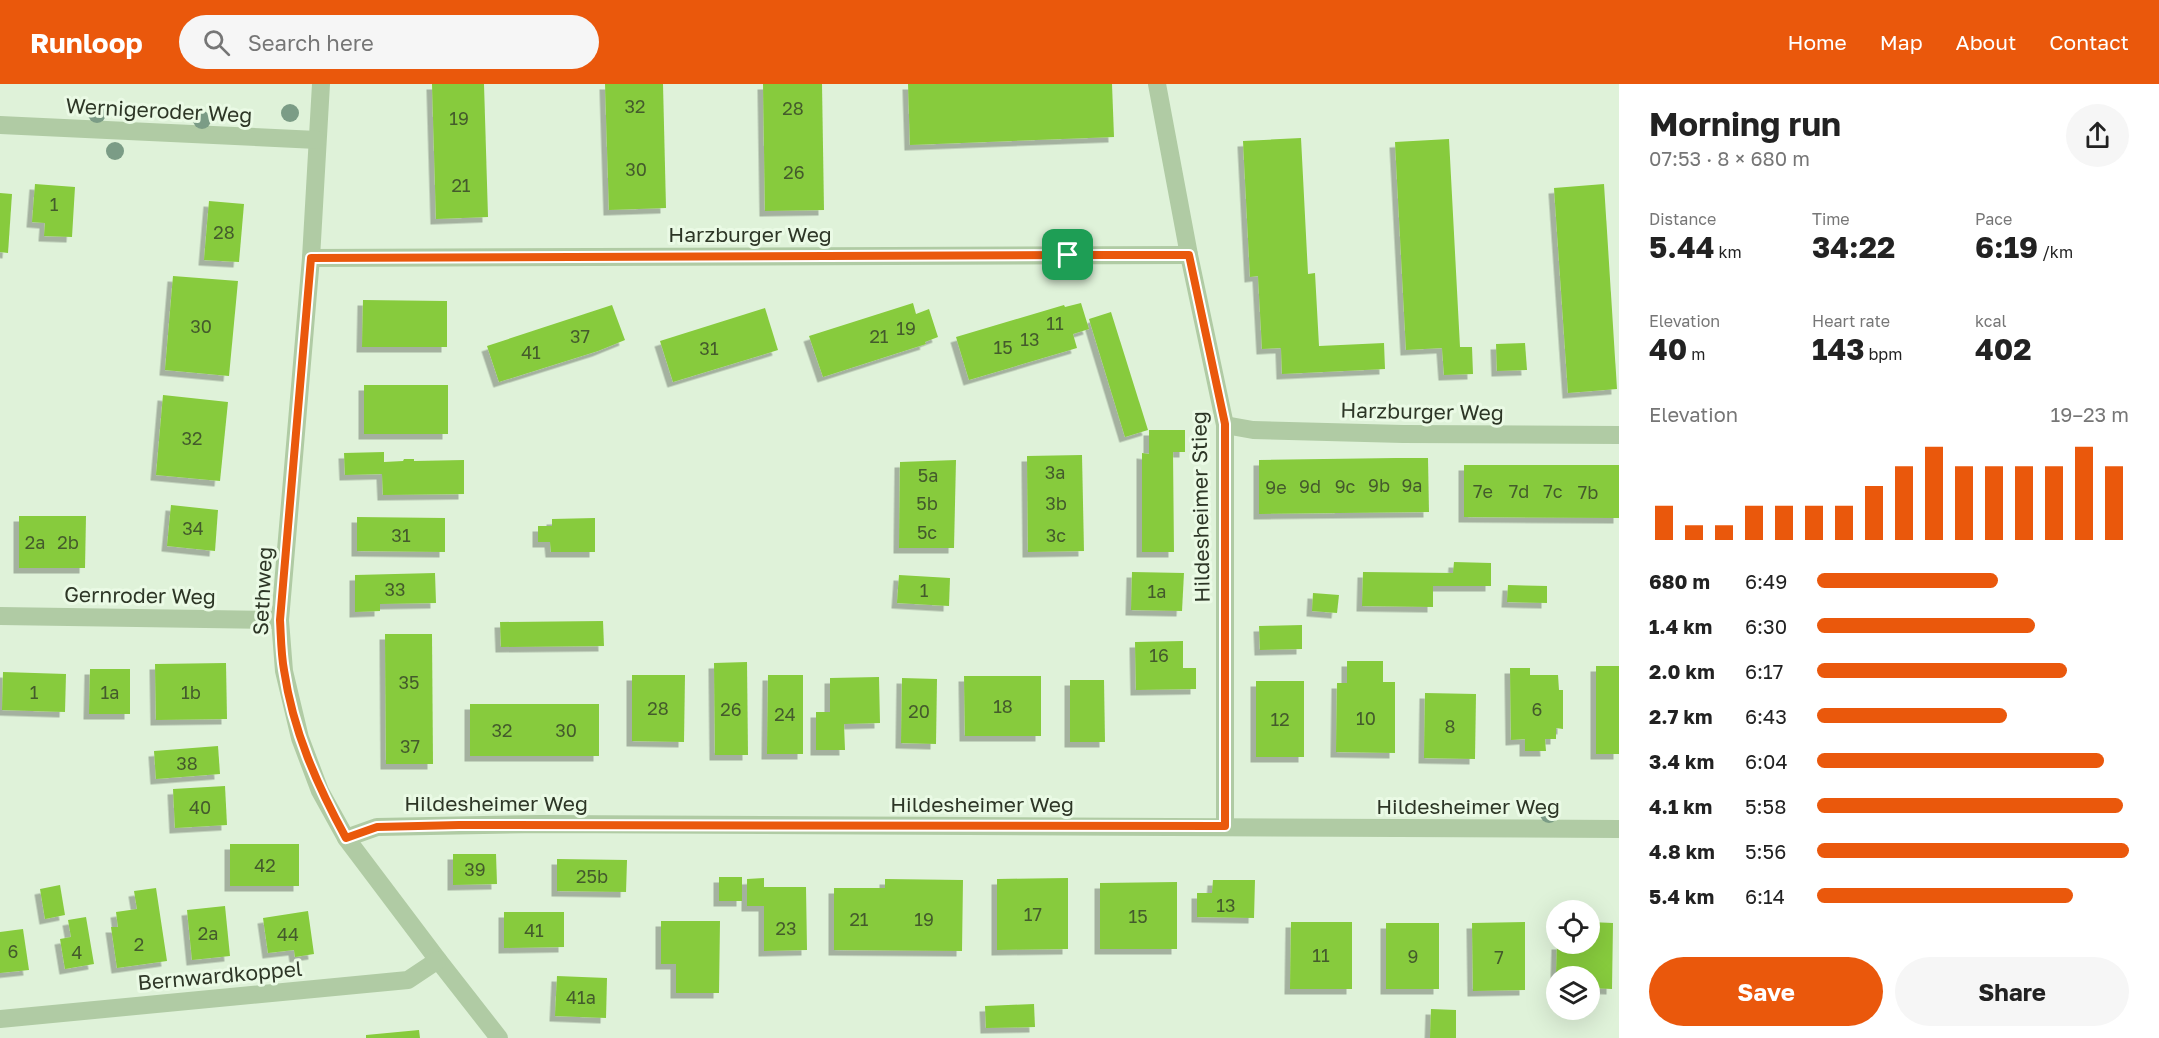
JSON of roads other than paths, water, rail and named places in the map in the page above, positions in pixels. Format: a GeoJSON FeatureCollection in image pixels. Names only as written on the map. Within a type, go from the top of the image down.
{"type":"FeatureCollection","features":[{"type":"Feature","properties":{"kind":"street","name":"Sethweg"},"geometry":{"type":"LineString","coordinates":[[321,84],[311,258],[280,620],[284,671],[300,738],[320,791],[346,838],[499,1038]]}},
{"type":"Feature","properties":{"kind":"street","name":"Hildesheimer Stieg"},"geometry":{"type":"LineString","coordinates":[[1157,84],[1189,255],[1225,424],[1225,826]]}},
{"type":"Feature","properties":{"kind":"street","name":"Wernigeroder Weg"},"geometry":{"type":"LineString","coordinates":[[0,125],[316,140]]}},
{"type":"Feature","properties":{"kind":"street","name":"Harzburger Weg"},"geometry":{"type":"LineString","coordinates":[[311,258],[1189,255]]}},
{"type":"Feature","properties":{"kind":"street","name":"Harzburger Weg"},"geometry":{"type":"LineString","coordinates":[[1225,424],[1253,430],[1402,434],[1619,435]]}},
{"type":"Feature","properties":{"kind":"street","name":"Gernroder Weg"},"geometry":{"type":"LineString","coordinates":[[0,616],[280,620]]}},
{"type":"Feature","properties":{"kind":"street","name":"Hildesheimer Weg"},"geometry":{"type":"LineString","coordinates":[[346,838],[377,827],[389,826],[562,824],[1619,830]]}},
{"type":"Feature","properties":{"kind":"street","name":"Bernwardkoppel"},"geometry":{"type":"LineString","coordinates":[[0,1019],[408,980],[438,960]]}}]}
